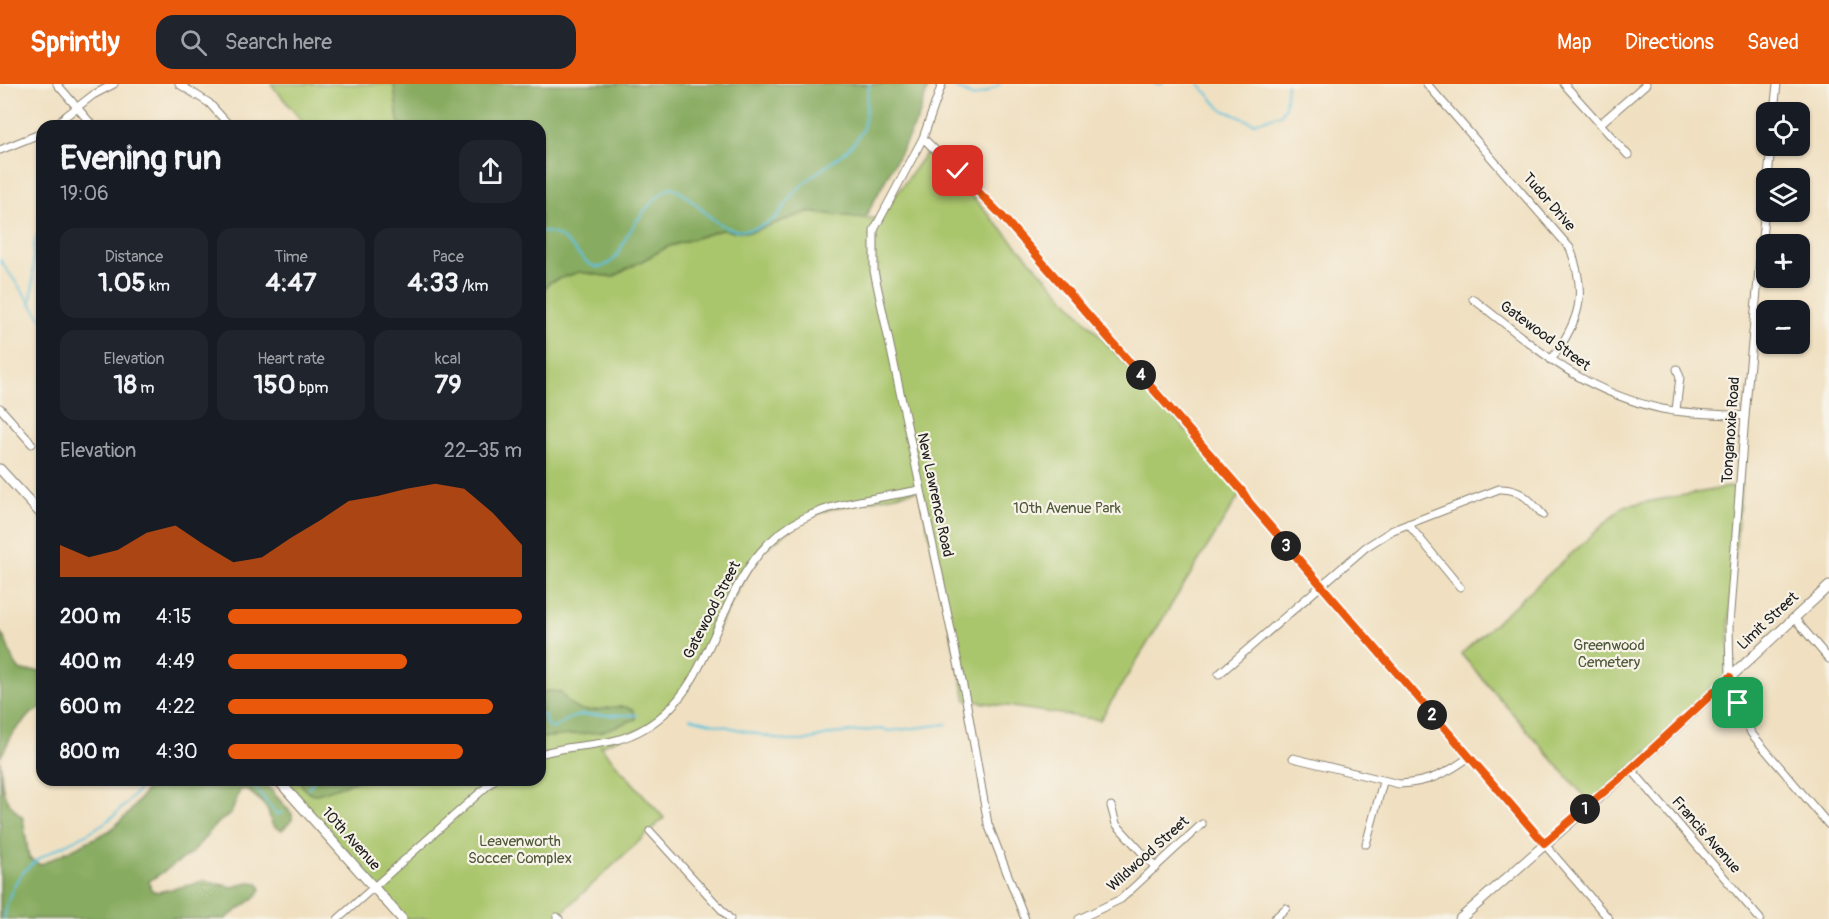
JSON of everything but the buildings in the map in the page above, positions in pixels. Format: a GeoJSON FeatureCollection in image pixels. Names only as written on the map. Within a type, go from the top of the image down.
{"type":"FeatureCollection","features":[{"type":"Feature","properties":{"kind":"street"},"geometry":{"type":"LineString","coordinates":[[57,84],[88,120]]}},
{"type":"Feature","properties":{"kind":"street"},"geometry":{"type":"LineString","coordinates":[[61,120],[101,90],[114,84]]}},
{"type":"Feature","properties":{"kind":"street"},"geometry":{"type":"LineString","coordinates":[[179,84],[208,102],[224,120]]}},
{"type":"Feature","properties":{"kind":"street","name":"New Lawrence Road"},"geometry":{"type":"LineString","coordinates":[[942,84],[923,138],[879,219],[872,241],[874,271],[919,490],[966,700],[988,824],[1025,919]]}},
{"type":"Feature","properties":{"kind":"street","name":"Tudor Drive"},"geometry":{"type":"LineString","coordinates":[[1427,84],[1570,248],[1579,271],[1581,291],[1579,309],[1574,324],[1551,360]]}},
{"type":"Feature","properties":{"kind":"street"},"geometry":{"type":"LineString","coordinates":[[1564,84],[1628,155]]}},
{"type":"Feature","properties":{"kind":"street"},"geometry":{"type":"LineString","coordinates":[[1600,124],[1646,84]]}},
{"type":"Feature","properties":{"kind":"street"},"geometry":{"type":"LineString","coordinates":[[1775,102],[1777,84]]}},
{"type":"Feature","properties":{"kind":"street"},"geometry":{"type":"LineString","coordinates":[[0,150],[36,135]]}},
{"type":"Feature","properties":{"kind":"street"},"geometry":{"type":"LineString","coordinates":[[923,138],[1009,224],[1242,491],[1321,587],[1609,919]]}},
{"type":"Feature","properties":{"kind":"street","name":"Tonganoxie Road"},"geometry":{"type":"LineString","coordinates":[[1764,222],[1745,417],[1729,625],[1730,677],[1751,733],[1829,825]]}},
{"type":"Feature","properties":{"kind":"street","name":"Gatewood Street"},"geometry":{"type":"LineString","coordinates":[[1473,299],[1566,372],[1603,390],[1676,410],[1745,417]]}},
{"type":"Feature","properties":{"kind":"street"},"geometry":{"type":"LineString","coordinates":[[1676,410],[1680,377],[1677,369]]}},
{"type":"Feature","properties":{"kind":"street"},"geometry":{"type":"LineString","coordinates":[[0,408],[32,444]]}},
{"type":"Feature","properties":{"kind":"street"},"geometry":{"type":"LineString","coordinates":[[0,469],[36,508]]}},
{"type":"Feature","properties":{"kind":"street"},"geometry":{"type":"LineString","coordinates":[[1219,674],[1379,537],[1408,524],[1507,489],[1522,494],[1543,515]]}},
{"type":"Feature","properties":{"kind":"street","name":"Gatewood Street"},"geometry":{"type":"LineString","coordinates":[[546,753],[600,746],[623,739],[646,727],[665,713],[682,696],[692,679],[743,573],[769,543],[786,529],[805,518],[831,509],[919,490]]}},
{"type":"Feature","properties":{"kind":"street"},"geometry":{"type":"LineString","coordinates":[[1408,524],[1460,587]]}},
{"type":"Feature","properties":{"kind":"street","name":"Limit Street"},"geometry":{"type":"LineString","coordinates":[[1460,919],[1631,769],[1829,586]]}},
{"type":"Feature","properties":{"kind":"street"},"geometry":{"type":"LineString","coordinates":[[1794,618],[1829,659]]}},
{"type":"Feature","properties":{"kind":"street"},"geometry":{"type":"LineString","coordinates":[[1293,758],[1383,782],[1417,783],[1436,778],[1469,757]]}},
{"type":"Feature","properties":{"kind":"street","name":"Francis Avenue"},"geometry":{"type":"LineString","coordinates":[[1631,769],[1760,919]]}},
{"type":"Feature","properties":{"kind":"street"},"geometry":{"type":"LineString","coordinates":[[1366,844],[1383,782]]}},
{"type":"Feature","properties":{"kind":"street","name":"10th Avenue"},"geometry":{"type":"LineString","coordinates":[[283,786],[402,919]]}},
{"type":"Feature","properties":{"kind":"street"},"geometry":{"type":"LineString","coordinates":[[338,919],[487,786]]}},
{"type":"Feature","properties":{"kind":"street"},"geometry":{"type":"LineString","coordinates":[[1111,806],[1116,824],[1156,868]]}},
{"type":"Feature","properties":{"kind":"street","name":"Wildwood Street"},"geometry":{"type":"LineString","coordinates":[[1079,919],[1121,899],[1202,824]]}},
{"type":"Feature","properties":{"kind":"street"},"geometry":{"type":"LineString","coordinates":[[650,831],[729,919]]}},
{"type":"Feature","properties":{"kind":"street"},"geometry":{"type":"LineString","coordinates":[[1274,919],[1286,908]]}},
{"type":"Feature","properties":{"kind":"green space"},"geometry":{"type":"Polygon","coordinates":[[[271,84],[394,84],[398,120],[301,120],[271,84]]]}},
{"type":"Feature","properties":{"kind":"green space"},"geometry":{"type":"Polygon","coordinates":[[[394,84],[929,84],[918,119],[865,218],[808,212],[750,232],[721,230],[667,247],[613,277],[579,272],[550,282],[546,287],[546,120],[398,120],[394,84]]]}},
{"type":"Feature","properties":{"kind":"green space"},"geometry":{"type":"Polygon","coordinates":[[[925,154],[932,155],[1242,491],[1100,720],[966,700],[919,490],[831,509],[805,518],[755,557],[682,696],[646,727],[600,746],[664,818],[555,919],[402,919],[283,786],[546,786],[546,287],[550,282],[579,272],[613,277],[667,247],[721,230],[750,232],[808,212],[879,219],[925,154]]]}},
{"type":"Feature","properties":{"kind":"green space","name":"Greenwood Cemetery"},"geometry":{"type":"Polygon","coordinates":[[[1741,485],[1729,625],[1730,677],[1591,804],[1461,654],[1624,506],[1741,485]]]}},
{"type":"Feature","properties":{"kind":"green space"},"geometry":{"type":"Polygon","coordinates":[[[0,632],[14,662],[21,671],[36,671],[36,711],[30,714],[13,733],[0,758],[0,632]]]}},
{"type":"Feature","properties":{"kind":"green space"},"geometry":{"type":"Polygon","coordinates":[[[546,692],[561,692],[569,703],[586,711],[614,707],[633,709],[636,719],[600,732],[546,737],[546,692]]]}},
{"type":"Feature","properties":{"kind":"green space"},"geometry":{"type":"Polygon","coordinates":[[[0,760],[6,799],[23,818],[29,858],[40,865],[109,831],[129,813],[149,786],[267,786],[292,814],[292,820],[282,830],[275,827],[261,802],[246,789],[240,790],[231,814],[217,823],[192,853],[149,881],[151,890],[158,892],[206,881],[233,887],[250,882],[258,883],[261,889],[256,897],[225,919],[0,919],[0,760]]]}},
{"type":"Feature","properties":{"kind":"green space"},"geometry":{"type":"Polygon","coordinates":[[[302,786],[342,786],[317,794],[302,786]]]}},
{"type":"Feature","properties":{"kind":"waterway"},"geometry":{"type":"LineString","coordinates":[[546,232],[562,238],[591,265],[605,266],[618,254],[631,229],[646,209],[670,187],[679,191],[725,227],[743,230],[761,226],[777,216],[804,184],[855,142],[863,129],[870,84]]}},
{"type":"Feature","properties":{"kind":"waterway"},"geometry":{"type":"LineString","coordinates":[[949,84],[973,97],[1000,84]]}},
{"type":"Feature","properties":{"kind":"waterway"},"geometry":{"type":"LineString","coordinates":[[1155,84],[1163,84]]}},
{"type":"Feature","properties":{"kind":"waterway"},"geometry":{"type":"LineString","coordinates":[[1199,84],[1221,109],[1254,123],[1281,114],[1285,107],[1287,84]]}},
{"type":"Feature","properties":{"kind":"waterway"},"geometry":{"type":"LineString","coordinates":[[30,304],[36,238]]}},
{"type":"Feature","properties":{"kind":"waterway"},"geometry":{"type":"LineString","coordinates":[[0,260],[36,311]]}},
{"type":"Feature","properties":{"kind":"waterway"},"geometry":{"type":"LineString","coordinates":[[546,724],[552,729],[570,718],[581,715],[637,715]]}},
{"type":"Feature","properties":{"kind":"waterway"},"geometry":{"type":"LineString","coordinates":[[690,718],[787,741],[803,741],[833,734],[881,729],[890,731],[947,724]]}},
{"type":"Feature","properties":{"kind":"waterway"},"geometry":{"type":"LineString","coordinates":[[4,919],[9,897],[17,880],[28,868],[40,858],[87,834],[110,819],[141,786]]}},
{"type":"Feature","properties":{"kind":"waterway"},"geometry":{"type":"LineString","coordinates":[[254,786],[277,815],[282,812]]}},
{"type":"Feature","properties":{"kind":"route"},"geometry":{"type":"LineString","coordinates":[[958,171],[1002,216],[1242,491],[1321,587],[1544,843],[1631,769],[1730,677],[1738,703]]}},
{"type":"Feature","properties":{"kind":"park label","name":"10th Avenue Park"},"geometry":{"type":"Point","coordinates":[1067,508]}},
{"type":"Feature","properties":{"kind":"park label","name":"Leavenworth Soccer Complex"},"geometry":{"type":"Point","coordinates":[520,850]}}]}
